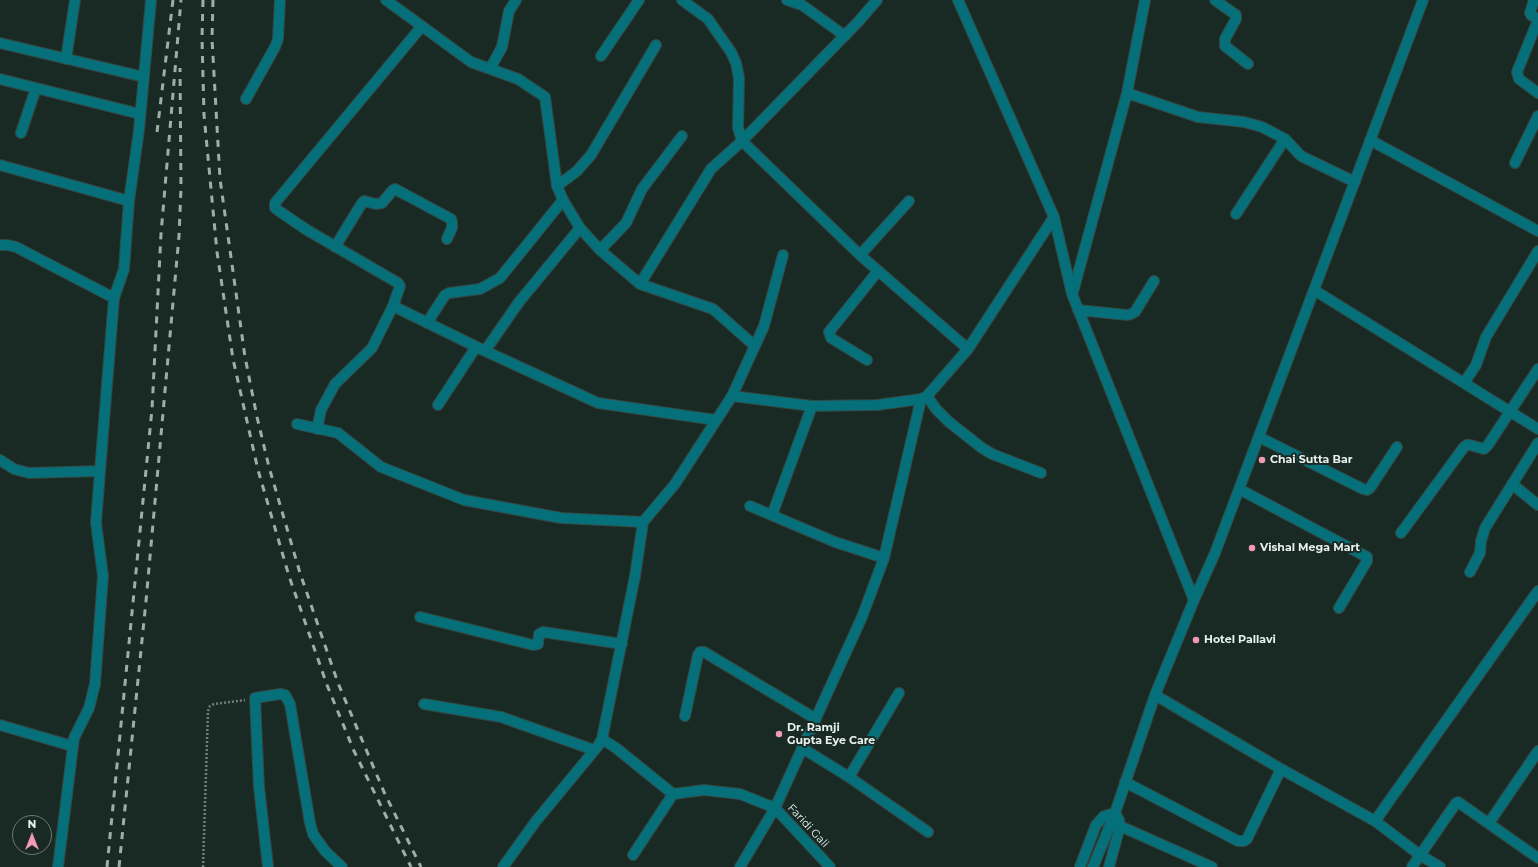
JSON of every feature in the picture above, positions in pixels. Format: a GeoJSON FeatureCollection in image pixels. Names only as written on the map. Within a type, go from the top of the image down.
{"type":"FeatureCollection","features":[{"type":"Feature","properties":{"kind":"street"},"geometry":{"type":"LineString","coordinates":[[66,59],[75,0]]}},
{"type":"Feature","properties":{"kind":"street"},"geometry":{"type":"LineString","coordinates":[[58,867],[72,746],[76,731],[89,708],[95,684],[103,576],[96,523],[114,298],[124,269],[129,201],[140,114],[151,0]]}},
{"type":"Feature","properties":{"kind":"street"},"geometry":{"type":"LineString","coordinates":[[246,99],[278,39],[280,0]]}},
{"type":"Feature","properties":{"kind":"street"},"geometry":{"type":"LineString","coordinates":[[386,0],[471,62],[518,79],[545,97],[558,186],[563,200],[580,228],[600,250],[640,284],[713,309],[755,346]]}},
{"type":"Feature","properties":{"kind":"street"},"geometry":{"type":"LineString","coordinates":[[490,69],[502,47],[508,11],[516,0]]}},
{"type":"Feature","properties":{"kind":"street"},"geometry":{"type":"LineString","coordinates":[[601,56],[639,0]]}},
{"type":"Feature","properties":{"kind":"street"},"geometry":{"type":"LineString","coordinates":[[682,0],[708,19],[731,52],[736,63],[739,78],[738,128],[742,141],[860,255],[968,349]]}},
{"type":"Feature","properties":{"kind":"street"},"geometry":{"type":"LineString","coordinates":[[787,0],[802,5],[845,36]]}},
{"type":"Feature","properties":{"kind":"street"},"geometry":{"type":"LineString","coordinates":[[640,284],[711,169],[742,141],[845,36],[877,0]]}},
{"type":"Feature","properties":{"kind":"street"},"geometry":{"type":"LineString","coordinates":[[958,0],[1054,217],[1072,294],[1194,600]]}},
{"type":"Feature","properties":{"kind":"street"},"geometry":{"type":"LineString","coordinates":[[1072,294],[1127,92],[1145,0]]}},
{"type":"Feature","properties":{"kind":"street"},"geometry":{"type":"LineString","coordinates":[[1215,0],[1236,15],[1236,19],[1225,39],[1225,46],[1248,64]]}},
{"type":"Feature","properties":{"kind":"street"},"geometry":{"type":"LineString","coordinates":[[1093,867],[1115,813],[1155,695],[1215,553],[1423,0]]}},
{"type":"Feature","properties":{"kind":"street"},"geometry":{"type":"LineString","coordinates":[[1534,0],[1530,13],[1538,19],[1517,72],[1519,80],[1538,93]]}},
{"type":"Feature","properties":{"kind":"street"},"geometry":{"type":"LineString","coordinates":[[317,429],[321,410],[335,384],[372,348],[400,291],[400,286],[307,230],[275,208],[275,203],[422,26]]}},
{"type":"Feature","properties":{"kind":"street"},"geometry":{"type":"LineString","coordinates":[[0,43],[144,77]]}},
{"type":"Feature","properties":{"kind":"street"},"geometry":{"type":"LineString","coordinates":[[558,186],[577,171],[591,155],[656,45]]}},
{"type":"Feature","properties":{"kind":"street"},"geometry":{"type":"LineString","coordinates":[[0,78],[140,114]]}},
{"type":"Feature","properties":{"kind":"street"},"geometry":{"type":"LineString","coordinates":[[21,133],[36,88]]}},
{"type":"Feature","properties":{"kind":"street"},"geometry":{"type":"LineString","coordinates":[[1127,92],[1198,117],[1254,124],[1262,127],[1285,139],[1301,156],[1355,182]]}},
{"type":"Feature","properties":{"kind":"street"},"geometry":{"type":"LineString","coordinates":[[1515,163],[1538,116]]}},
{"type":"Feature","properties":{"kind":"street"},"geometry":{"type":"LineString","coordinates":[[600,250],[626,223],[642,189],[682,136]]}},
{"type":"Feature","properties":{"kind":"street"},"geometry":{"type":"LineString","coordinates":[[1236,214],[1285,139]]}},
{"type":"Feature","properties":{"kind":"street"},"geometry":{"type":"LineString","coordinates":[[1370,140],[1538,231]]}},
{"type":"Feature","properties":{"kind":"street"},"geometry":{"type":"LineString","coordinates":[[0,165],[129,201]]}},
{"type":"Feature","properties":{"kind":"street"},"geometry":{"type":"LineString","coordinates":[[335,247],[364,201],[376,204],[382,203],[395,189],[451,219],[452,228],[447,239]]}},
{"type":"Feature","properties":{"kind":"street"},"geometry":{"type":"LineString","coordinates":[[426,323],[445,295],[449,293],[480,289],[500,278],[563,200]]}},
{"type":"Feature","properties":{"kind":"street"},"geometry":{"type":"LineString","coordinates":[[860,255],[909,201]]}},
{"type":"Feature","properties":{"kind":"street"},"geometry":{"type":"LineString","coordinates":[[740,867],[775,808],[862,617],[884,558],[924,397],[968,349],[1054,217]]}},
{"type":"Feature","properties":{"kind":"street"},"geometry":{"type":"LineString","coordinates":[[485,352],[520,302],[580,228]]}},
{"type":"Feature","properties":{"kind":"street"},"geometry":{"type":"LineString","coordinates":[[0,245],[7,244],[16,247],[114,298]]}},
{"type":"Feature","properties":{"kind":"street"},"geometry":{"type":"LineString","coordinates":[[1464,383],[1478,360],[1486,337],[1538,251]]}},
{"type":"Feature","properties":{"kind":"street"},"geometry":{"type":"LineString","coordinates":[[504,867],[536,821],[602,739],[635,576],[643,522],[675,484],[732,396],[764,326],[783,255]]}},
{"type":"Feature","properties":{"kind":"street"},"geometry":{"type":"LineString","coordinates":[[867,360],[831,338],[829,332],[878,271]]}},
{"type":"Feature","properties":{"kind":"street"},"geometry":{"type":"LineString","coordinates":[[1078,310],[1127,315],[1132,314],[1135,312],[1154,280]]}},
{"type":"Feature","properties":{"kind":"street"},"geometry":{"type":"LineString","coordinates":[[1314,290],[1538,429]]}},
{"type":"Feature","properties":{"kind":"street"},"geometry":{"type":"LineString","coordinates":[[393,306],[485,352],[598,403],[716,420]]}},
{"type":"Feature","properties":{"kind":"street"},"geometry":{"type":"LineString","coordinates":[[438,405],[476,347]]}},
{"type":"Feature","properties":{"kind":"street"},"geometry":{"type":"LineString","coordinates":[[1401,533],[1464,447],[1467,445],[1486,448],[1538,369]]}},
{"type":"Feature","properties":{"kind":"street"},"geometry":{"type":"LineString","coordinates":[[732,396],[812,406],[877,405],[924,397]]}},
{"type":"Feature","properties":{"kind":"street"},"geometry":{"type":"LineString","coordinates":[[924,397],[948,422],[982,448],[992,454],[1041,473]]}},
{"type":"Feature","properties":{"kind":"street"},"geometry":{"type":"LineString","coordinates":[[772,515],[812,406]]}},
{"type":"Feature","properties":{"kind":"street"},"geometry":{"type":"LineString","coordinates":[[297,424],[338,433],[381,467],[464,500],[560,518],[643,522]]}},
{"type":"Feature","properties":{"kind":"street"},"geometry":{"type":"LineString","coordinates":[[1259,437],[1362,489],[1367,490],[1370,488],[1397,447]]}},
{"type":"Feature","properties":{"kind":"street"},"geometry":{"type":"LineString","coordinates":[[1470,572],[1480,553],[1481,541],[1485,528],[1538,443]]}},
{"type":"Feature","properties":{"kind":"street"},"geometry":{"type":"LineString","coordinates":[[0,460],[14,469],[29,473],[100,471]]}},
{"type":"Feature","properties":{"kind":"street"},"geometry":{"type":"LineString","coordinates":[[1512,484],[1538,505]]}},
{"type":"Feature","properties":{"kind":"street"},"geometry":{"type":"LineString","coordinates":[[1239,489],[1367,557],[1367,561],[1339,608]]}},
{"type":"Feature","properties":{"kind":"street"},"geometry":{"type":"LineString","coordinates":[[750,506],[835,542],[884,558]]}},
{"type":"Feature","properties":{"kind":"street"},"geometry":{"type":"LineString","coordinates":[[1374,821],[1538,591]]}},
{"type":"Feature","properties":{"kind":"street"},"geometry":{"type":"LineString","coordinates":[[420,617],[533,645],[538,644],[539,634],[543,632],[622,644]]}},
{"type":"Feature","properties":{"kind":"street"},"geometry":{"type":"LineString","coordinates":[[685,716],[698,655],[700,652],[704,652],[816,719]]}},
{"type":"Feature","properties":{"kind":"street"},"geometry":{"type":"LineString","coordinates":[[849,777],[899,693]]}},
{"type":"Feature","properties":{"kind":"street"},"geometry":{"type":"LineString","coordinates":[[268,867],[259,793],[255,698],[280,694],[285,695],[290,704],[313,834],[325,851],[342,867]]}},
{"type":"Feature","properties":{"kind":"street"},"geometry":{"type":"LineString","coordinates":[[1155,695],[1281,769],[1374,821],[1420,855],[1440,867]]}},
{"type":"Feature","properties":{"kind":"street"},"geometry":{"type":"LineString","coordinates":[[424,704],[501,717],[594,750]]}},
{"type":"Feature","properties":{"kind":"street"},"geometry":{"type":"LineString","coordinates":[[0,725],[72,746]]}},
{"type":"Feature","properties":{"kind":"street"},"geometry":{"type":"LineString","coordinates":[[602,739],[616,748],[673,794],[633,855]]}},
{"type":"Feature","properties":{"kind":"street"},"geometry":{"type":"LineString","coordinates":[[802,748],[849,777],[928,832]]}},
{"type":"Feature","properties":{"kind":"street"},"geometry":{"type":"LineString","coordinates":[[1489,823],[1538,751]]}},
{"type":"Feature","properties":{"kind":"street"},"geometry":{"type":"LineString","coordinates":[[1125,782],[1238,842],[1244,841],[1247,838],[1281,769]]}},
{"type":"Feature","properties":{"kind":"street","name":"Faridi Gali"},"geometry":{"type":"LineString","coordinates":[[673,794],[704,790],[740,794],[775,808],[830,867]]}},
{"type":"Feature","properties":{"kind":"street"},"geometry":{"type":"LineString","coordinates":[[1412,867],[1458,802],[1538,858]]}},
{"type":"Feature","properties":{"kind":"street"},"geometry":{"type":"LineString","coordinates":[[1109,867],[1120,826],[1119,820],[1115,813]]}},
{"type":"Feature","properties":{"kind":"street"},"geometry":{"type":"LineString","coordinates":[[1080,867],[1096,825],[1104,816],[1115,813]]}},
{"type":"Feature","properties":{"kind":"street"},"geometry":{"type":"LineString","coordinates":[[1120,826],[1212,867]]}},
{"type":"Feature","properties":{"kind":"path"},"geometry":{"type":"LineString","coordinates":[[203,867],[208,711],[210,706],[214,704],[255,698]]}},
{"type":"Feature","properties":{"kind":"railway"},"geometry":{"type":"LineString","coordinates":[[157,132],[173,0]]}},
{"type":"Feature","properties":{"kind":"railway"},"geometry":{"type":"LineString","coordinates":[[107,867],[152,409],[161,234],[181,0]]}},
{"type":"Feature","properties":{"kind":"railway"},"geometry":{"type":"LineString","coordinates":[[203,0],[202,38],[204,115],[217,252],[233,359],[258,470],[289,576],[327,685],[354,751],[411,867]]}},
{"type":"Feature","properties":{"kind":"railway"},"geometry":{"type":"LineString","coordinates":[[213,0],[212,39],[220,179],[245,357],[257,417],[269,467],[300,573],[338,683],[384,792],[421,867]]}},
{"type":"Feature","properties":{"kind":"railway"},"geometry":{"type":"LineString","coordinates":[[119,867],[146,601],[179,236],[181,188],[180,68]]}},
{"type":"Feature","properties":{"kind":"place","name":"Chai Sutta Bar"},"geometry":{"type":"Point","coordinates":[1262,460]}},
{"type":"Feature","properties":{"kind":"place","name":"Vishal Mega Mart"},"geometry":{"type":"Point","coordinates":[1252,548]}},
{"type":"Feature","properties":{"kind":"place","name":"Hotel Pallavi"},"geometry":{"type":"Point","coordinates":[1196,640]}},
{"type":"Feature","properties":{"kind":"place","name":"Dr. Ramji Gupta Eye Care"},"geometry":{"type":"Point","coordinates":[779,734]}}]}
